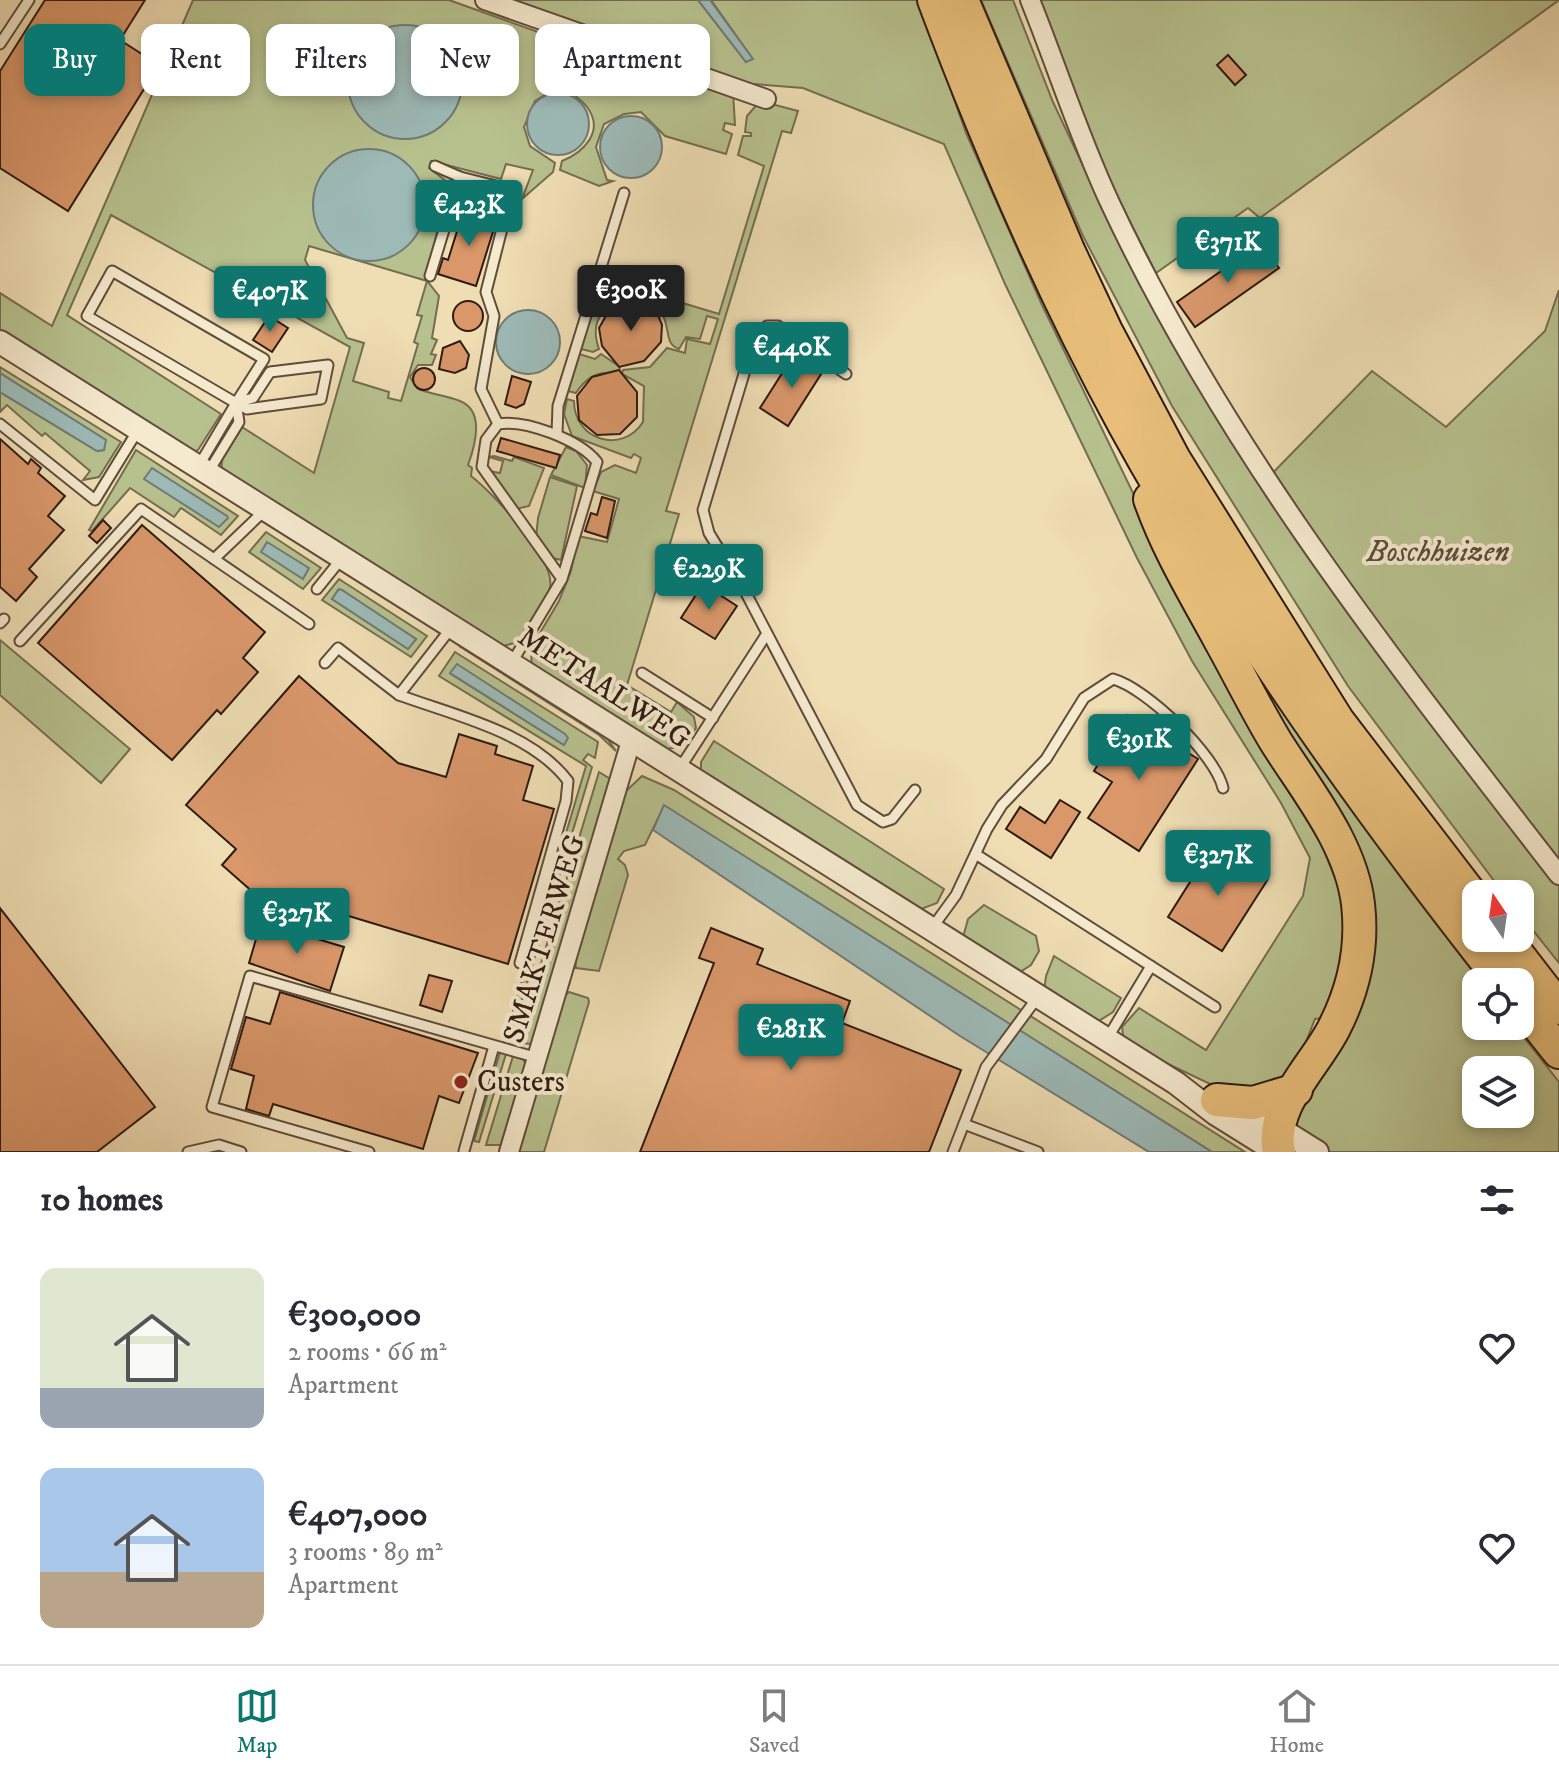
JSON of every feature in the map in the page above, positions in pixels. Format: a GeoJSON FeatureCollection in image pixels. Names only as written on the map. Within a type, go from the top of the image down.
{"type":"FeatureCollection","features":[{"type":"Feature","properties":{"kind":"highway"},"geometry":{"type":"LineString","coordinates":[[934,0],[1025,221],[1122,420],[1273,669],[1417,873],[1492,968]]}},
{"type":"Feature","properties":{"kind":"highway"},"geometry":{"type":"LineString","coordinates":[[962,0],[1075,264],[1174,459],[1338,721],[1462,883]]}},
{"type":"Feature","properties":{"kind":"highway"},"geometry":{"type":"LineString","coordinates":[[1122,420],[1159,523],[1190,585],[1274,739],[1333,834],[1353,878],[1360,933],[1354,976],[1333,1030],[1296,1090],[1278,1144]]}},
{"type":"Feature","properties":{"kind":"highway"},"geometry":{"type":"LineString","coordinates":[[1516,952],[1559,1008]]}},
{"type":"Feature","properties":{"kind":"highway"},"geometry":{"type":"LineString","coordinates":[[1534,1021],[1559,1052]]}},
{"type":"Feature","properties":{"kind":"highway"},"geometry":{"type":"LineString","coordinates":[[1217,1100],[1253,1103],[1296,1090]]}},
{"type":"Feature","properties":{"kind":"street"},"geometry":{"type":"LineString","coordinates":[[485,0],[766,99]]}},
{"type":"Feature","properties":{"kind":"street"},"geometry":{"type":"LineString","coordinates":[[1030,0],[1109,201],[1173,324],[1244,445],[1375,638],[1559,875]]}},
{"type":"Feature","properties":{"kind":"street","name":"METAALWEG"},"geometry":{"type":"LineString","coordinates":[[0,342],[1176,1083],[1216,1114],[1278,1144],[1317,1152]]}},
{"type":"Feature","properties":{"kind":"street","name":"SMAKTERWEG"},"geometry":{"type":"LineString","coordinates":[[509,1152],[631,741]]}},
{"type":"Feature","properties":{"kind":"street","name":"METAALWEG"},"geometry":{"type":"LineString","coordinates":[[1176,1083],[1217,1100],[1278,1144]]}},
{"type":"Feature","properties":{"kind":"lane"},"geometry":{"type":"LineString","coordinates":[[0,44],[29,0]]}},
{"type":"Feature","properties":{"kind":"lane"},"geometry":{"type":"LineString","coordinates":[[435,166],[460,177],[500,187],[509,201],[486,292],[494,316],[481,389],[498,424]]}},
{"type":"Feature","properties":{"kind":"lane"},"geometry":{"type":"LineString","coordinates":[[430,276],[460,177]]}},
{"type":"Feature","properties":{"kind":"lane"},"geometry":{"type":"LineString","coordinates":[[557,434],[558,406],[624,193]]}},
{"type":"Feature","properties":{"kind":"lane"},"geometry":{"type":"LineString","coordinates":[[202,470],[239,422],[236,403],[264,359],[112,271],[87,316],[236,403],[247,409],[321,399],[328,365],[270,372],[253,398],[236,403]]}},
{"type":"Feature","properties":{"kind":"lane"},"geometry":{"type":"LineString","coordinates":[[846,374],[778,326],[767,326],[756,334],[703,510],[709,533],[747,595],[857,805],[883,822],[892,819],[915,790]]}},
{"type":"Feature","properties":{"kind":"lane"},"geometry":{"type":"LineString","coordinates":[[511,664],[562,579],[597,462],[588,451],[557,434],[507,422],[498,424],[486,440],[482,467],[562,579]]}},
{"type":"Feature","properties":{"kind":"lane"},"geometry":{"type":"LineString","coordinates":[[0,424],[95,500],[138,430]]}},
{"type":"Feature","properties":{"kind":"lane"},"geometry":{"type":"LineString","coordinates":[[20,641],[141,509],[309,624]]}},
{"type":"Feature","properties":{"kind":"lane"},"geometry":{"type":"LineString","coordinates":[[214,559],[265,510]]}},
{"type":"Feature","properties":{"kind":"lane"},"geometry":{"type":"LineString","coordinates":[[317,589],[342,558]]}},
{"type":"Feature","properties":{"kind":"lane"},"geometry":{"type":"LineString","coordinates":[[399,695],[452,627]]}},
{"type":"Feature","properties":{"kind":"lane"},"geometry":{"type":"LineString","coordinates":[[678,771],[766,635]]}},
{"type":"Feature","properties":{"kind":"lane"},"geometry":{"type":"LineString","coordinates":[[325,663],[338,648],[399,695],[490,729],[551,760],[568,781],[566,801],[520,963]]}},
{"type":"Feature","properties":{"kind":"lane"},"geometry":{"type":"LineString","coordinates":[[642,673],[713,718]]}},
{"type":"Feature","properties":{"kind":"lane"},"geometry":{"type":"LineString","coordinates":[[930,930],[956,895],[987,829],[1002,805],[1046,759],[1084,698],[1113,679],[1144,695],[1186,736],[1212,766],[1223,788]]}},
{"type":"Feature","properties":{"kind":"lane"},"geometry":{"type":"LineString","coordinates":[[977,855],[1215,1007]]}},
{"type":"Feature","properties":{"kind":"lane"},"geometry":{"type":"LineString","coordinates":[[1106,1040],[1151,966]]}},
{"type":"Feature","properties":{"kind":"lane"},"geometry":{"type":"LineString","coordinates":[[369,1152],[212,1107],[250,976],[538,1058]]}},
{"type":"Feature","properties":{"kind":"lane"},"geometry":{"type":"LineString","coordinates":[[953,1152],[986,1067],[1037,998]]}},
{"type":"Feature","properties":{"kind":"lane"},"geometry":{"type":"LineString","coordinates":[[464,1152],[494,1046]]}},
{"type":"Feature","properties":{"kind":"lane"},"geometry":{"type":"LineString","coordinates":[[964,1124],[1038,1152]]}},
{"type":"Feature","properties":{"kind":"lane"},"geometry":{"type":"LineString","coordinates":[[188,1152],[219,1145],[241,1152]]}},
{"type":"Feature","properties":{"kind":"green space"},"geometry":{"type":"Polygon","coordinates":[[[193,0],[449,0],[516,24],[411,24],[411,96],[519,96],[519,25],[535,31],[535,96],[543,96],[535,101],[524,127],[530,146],[555,163],[553,172],[522,199],[533,170],[506,164],[501,179],[431,161],[429,168],[450,184],[425,278],[439,296],[432,338],[437,340],[431,354],[436,355],[432,365],[418,365],[410,377],[417,388],[460,401],[473,413],[476,430],[468,465],[472,468],[471,476],[521,527],[549,575],[550,587],[537,615],[519,642],[494,648],[223,473],[224,454],[242,427],[314,473],[350,347],[111,215],[67,315],[221,414],[194,452],[0,335],[0,293],[52,326],[151,96],[250,96],[250,24],[183,24],[193,0]],[[309,246],[305,260],[347,338],[364,343],[353,381],[389,392],[388,398],[401,401],[418,344],[414,342],[422,316],[417,315],[427,281],[309,246]]]}},
{"type":"Feature","properties":{"kind":"green space"},"geometry":{"type":"Polygon","coordinates":[[[503,0],[698,0],[746,62],[752,58],[711,0],[919,0],[966,133],[1042,305],[1180,590],[1320,841],[1343,898],[1343,959],[1322,1018],[1315,1019],[1300,1057],[1279,1085],[1231,1094],[1124,1043],[1122,1027],[1139,1008],[1206,1050],[1303,896],[1310,858],[1281,803],[1192,661],[1137,558],[1005,284],[944,144],[803,88],[741,83],[710,72],[710,24],[572,24],[503,0]]]}},
{"type":"Feature","properties":{"kind":"green space","name":"Boschhuizen"},"geometry":{"type":"Polygon","coordinates":[[[981,0],[1013,0],[1053,102],[1094,189],[1026,0],[1559,0],[1260,218],[1248,208],[1156,273],[1122,206],[1107,213],[1263,483],[1372,371],[1446,427],[1545,331],[1559,290],[1559,963],[1534,932],[1534,880],[1494,880],[1348,686],[1172,406],[1082,234],[981,0]]]}},
{"type":"Feature","properties":{"kind":"green space"},"geometry":{"type":"Polygon","coordinates":[[[710,85],[733,92],[735,125],[725,123],[723,130],[732,134],[726,154],[665,136],[641,112],[624,114],[604,124],[596,147],[607,180],[613,181],[599,186],[560,170],[562,161],[590,140],[594,124],[587,107],[575,96],[710,96],[710,85]]]}},
{"type":"Feature","properties":{"kind":"green space"},"geometry":{"type":"Polygon","coordinates":[[[760,101],[798,111],[791,133],[782,131],[666,511],[679,514],[627,685],[671,712],[677,702],[694,717],[696,728],[683,746],[662,750],[532,672],[531,648],[559,601],[571,571],[578,536],[607,542],[619,499],[593,491],[601,472],[615,465],[636,473],[641,458],[634,454],[631,458],[572,436],[564,414],[567,399],[574,401],[576,414],[590,433],[612,440],[623,438],[643,422],[644,386],[622,374],[623,370],[650,367],[667,348],[685,353],[687,339],[710,344],[718,319],[707,316],[700,339],[686,337],[679,349],[671,344],[665,320],[656,306],[640,298],[630,298],[612,304],[599,318],[596,333],[599,349],[593,352],[581,349],[594,307],[607,291],[628,284],[631,275],[634,278],[633,288],[719,314],[764,166],[738,155],[743,136],[751,136],[751,133],[745,132],[747,116],[760,101]]]}},
{"type":"Feature","properties":{"kind":"green space"},"geometry":{"type":"Polygon","coordinates":[[[579,354],[595,359],[601,354],[620,367],[619,373],[599,374],[584,382],[576,393],[568,391],[579,354]]]}},
{"type":"Feature","properties":{"kind":"green space"},"geometry":{"type":"Polygon","coordinates":[[[0,367],[121,442],[99,477],[83,480],[90,471],[45,433],[42,436],[7,405],[0,412],[0,392],[97,451],[104,450],[105,440],[0,373],[0,367]]]}},
{"type":"Feature","properties":{"kind":"green space"},"geometry":{"type":"Polygon","coordinates":[[[566,447],[576,451],[587,465],[585,488],[551,475],[566,447]]]}},
{"type":"Feature","properties":{"kind":"green space"},"geometry":{"type":"Polygon","coordinates":[[[136,450],[238,516],[221,535],[181,508],[174,517],[130,488],[92,531],[89,530],[136,450]]]}},
{"type":"Feature","properties":{"kind":"green space"},"geometry":{"type":"Polygon","coordinates":[[[489,457],[512,461],[514,457],[544,468],[529,506],[516,509],[489,471],[500,473],[503,461],[489,457]]]}},
{"type":"Feature","properties":{"kind":"green space"},"geometry":{"type":"Polygon","coordinates":[[[550,477],[577,486],[561,560],[553,558],[536,538],[538,518],[550,477]]]}},
{"type":"Feature","properties":{"kind":"green space"},"geometry":{"type":"Polygon","coordinates":[[[1152,493],[1407,886],[1470,968],[1462,968],[1462,1040],[1526,1040],[1559,1082],[1559,1152],[1326,1152],[1284,1127],[1366,920],[1152,493]]]}},
{"type":"Feature","properties":{"kind":"green space"},"geometry":{"type":"Polygon","coordinates":[[[266,532],[321,568],[303,589],[249,552],[266,532]]]}},
{"type":"Feature","properties":{"kind":"green space"},"geometry":{"type":"Polygon","coordinates":[[[339,579],[427,636],[411,657],[322,600],[339,579]],[[338,590],[332,599],[408,649],[416,639],[338,590]]]}},
{"type":"Feature","properties":{"kind":"green space"},"geometry":{"type":"Polygon","coordinates":[[[0,640],[130,749],[101,783],[0,695],[0,640]]]}},
{"type":"Feature","properties":{"kind":"green space"},"geometry":{"type":"Polygon","coordinates":[[[468,646],[605,735],[616,751],[599,735],[461,647],[468,646]]]}},
{"type":"Feature","properties":{"kind":"green space"},"geometry":{"type":"Polygon","coordinates":[[[455,652],[598,742],[595,758],[588,754],[583,760],[592,767],[509,1043],[504,1041],[586,766],[439,676],[455,652]],[[457,665],[451,674],[564,745],[457,665]]]}},
{"type":"Feature","properties":{"kind":"green space"},"geometry":{"type":"Polygon","coordinates":[[[714,741],[944,889],[937,903],[916,911],[701,775],[701,762],[714,741]]]}},
{"type":"Feature","properties":{"kind":"green space"},"geometry":{"type":"Polygon","coordinates":[[[599,772],[612,780],[533,1044],[517,1043],[599,772]]]}},
{"type":"Feature","properties":{"kind":"green space"},"geometry":{"type":"Polygon","coordinates":[[[642,776],[674,790],[1245,1152],[1212,1152],[664,806],[645,845],[624,851],[618,859],[625,865],[628,875],[599,971],[576,968],[575,959],[625,792],[642,776]]]}},
{"type":"Feature","properties":{"kind":"green space"},"geometry":{"type":"Polygon","coordinates":[[[984,905],[1036,936],[1039,951],[1031,965],[1020,972],[962,941],[968,919],[984,905]]]}},
{"type":"Feature","properties":{"kind":"green space"},"geometry":{"type":"Polygon","coordinates":[[[1054,956],[1121,998],[1113,1012],[1094,1024],[1044,992],[1054,956]]]}},
{"type":"Feature","properties":{"kind":"green space"},"geometry":{"type":"Polygon","coordinates":[[[569,992],[588,998],[589,1002],[544,1152],[516,1152],[563,997],[569,992]]]}},
{"type":"Feature","properties":{"kind":"green space"},"geometry":{"type":"Polygon","coordinates":[[[500,1052],[506,1054],[479,1142],[474,1141],[500,1052]]]}},
{"type":"Feature","properties":{"kind":"green space"},"geometry":{"type":"Polygon","coordinates":[[[513,1056],[523,1059],[527,1066],[503,1145],[486,1145],[513,1056]]]}},
{"type":"Feature","properties":{"kind":"water"},"geometry":{"type":"Polygon","coordinates":[[[698,0],[710,0],[753,59],[746,62],[698,0]]]}},
{"type":"Feature","properties":{"kind":"water"},"geometry":{"type":"Polygon","coordinates":[[[395,26],[411,26],[411,96],[460,96],[446,123],[427,135],[405,139],[383,135],[364,123],[350,96],[395,96],[395,26]]]}},
{"type":"Feature","properties":{"kind":"water"},"geometry":{"type":"Polygon","coordinates":[[[544,96],[572,96],[584,107],[589,118],[589,130],[584,141],[564,155],[552,155],[541,150],[527,130],[529,112],[544,96]]]}},
{"type":"Feature","properties":{"kind":"water"},"geometry":{"type":"Polygon","coordinates":[[[625,116],[637,116],[653,125],[660,135],[660,159],[653,169],[637,178],[625,178],[605,164],[600,153],[600,141],[614,121],[625,116]]]}},
{"type":"Feature","properties":{"kind":"water"},"geometry":{"type":"Polygon","coordinates":[[[369,149],[390,153],[408,166],[421,184],[425,205],[421,226],[408,244],[390,257],[369,261],[348,257],[330,244],[317,226],[313,205],[317,184],[330,166],[348,153],[369,149]]]}},
{"type":"Feature","properties":{"kind":"water"},"geometry":{"type":"Polygon","coordinates":[[[522,310],[534,310],[551,319],[558,330],[558,354],[551,365],[534,374],[522,374],[510,369],[501,360],[496,348],[496,336],[501,324],[510,315],[522,310]]]}},
{"type":"Feature","properties":{"kind":"water"},"geometry":{"type":"Polygon","coordinates":[[[0,373],[106,440],[104,450],[97,451],[0,392],[0,373]]]}},
{"type":"Feature","properties":{"kind":"water"},"geometry":{"type":"Polygon","coordinates":[[[152,468],[228,518],[219,527],[144,479],[152,468]]]}},
{"type":"Feature","properties":{"kind":"water"},"geometry":{"type":"Polygon","coordinates":[[[267,542],[309,568],[303,579],[261,552],[267,542]]]}},
{"type":"Feature","properties":{"kind":"water"},"geometry":{"type":"Polygon","coordinates":[[[339,589],[416,639],[408,649],[332,599],[339,589]]]}},
{"type":"Feature","properties":{"kind":"water"},"geometry":{"type":"Polygon","coordinates":[[[457,664],[565,734],[568,738],[564,745],[450,673],[457,664]]]}},
{"type":"Feature","properties":{"kind":"water"},"geometry":{"type":"Polygon","coordinates":[[[664,805],[1212,1152],[1149,1152],[960,1036],[653,830],[664,805]]]}},
{"type":"Feature","properties":{"kind":"building"},"geometry":{"type":"Polygon","coordinates":[[[45,0],[145,0],[125,32],[125,24],[30,24],[45,0]]]}},
{"type":"Feature","properties":{"kind":"building"},"geometry":{"type":"Polygon","coordinates":[[[24,33],[24,96],[125,96],[125,43],[141,53],[141,94],[68,211],[0,168],[0,71],[24,33]]]}},
{"type":"Feature","properties":{"kind":"building"},"geometry":{"type":"Polygon","coordinates":[[[1228,55],[1246,75],[1235,85],[1217,65],[1228,55]]]}},
{"type":"Feature","properties":{"kind":"building"},"geometry":{"type":"Polygon","coordinates":[[[464,209],[497,219],[476,286],[438,274],[443,258],[448,260],[464,209]]]}},
{"type":"Feature","properties":{"kind":"building"},"geometry":{"type":"Polygon","coordinates":[[[1261,243],[1279,268],[1195,327],[1177,302],[1261,243]]]}},
{"type":"Feature","properties":{"kind":"building"},"geometry":{"type":"Polygon","coordinates":[[[634,300],[657,313],[662,325],[661,342],[644,361],[619,367],[602,346],[599,328],[611,307],[634,300]]]}},
{"type":"Feature","properties":{"kind":"building"},"geometry":{"type":"Polygon","coordinates":[[[468,301],[474,302],[482,310],[482,322],[474,330],[468,331],[462,330],[454,322],[453,316],[454,310],[462,302],[468,301]]]}},
{"type":"Feature","properties":{"kind":"building"},"geometry":{"type":"Polygon","coordinates":[[[269,316],[288,328],[272,352],[253,340],[269,316]]]}},
{"type":"Feature","properties":{"kind":"building"},"geometry":{"type":"Polygon","coordinates":[[[460,341],[469,355],[466,368],[455,373],[439,369],[443,348],[460,341]]]}},
{"type":"Feature","properties":{"kind":"building"},"geometry":{"type":"Polygon","coordinates":[[[795,353],[823,371],[788,426],[760,408],[795,353]]]}},
{"type":"Feature","properties":{"kind":"building"},"geometry":{"type":"Polygon","coordinates":[[[424,368],[432,371],[435,379],[432,387],[424,390],[416,387],[413,379],[416,371],[424,368]]]}},
{"type":"Feature","properties":{"kind":"building"},"geometry":{"type":"Polygon","coordinates":[[[619,370],[637,392],[637,417],[620,434],[597,435],[579,420],[577,396],[592,377],[619,370]]]}},
{"type":"Feature","properties":{"kind":"building"},"geometry":{"type":"Polygon","coordinates":[[[512,376],[531,382],[524,404],[516,408],[505,404],[512,376]]]}},
{"type":"Feature","properties":{"kind":"building"},"geometry":{"type":"Polygon","coordinates":[[[501,438],[560,455],[556,468],[497,451],[501,438]]]}},
{"type":"Feature","properties":{"kind":"building"},"geometry":{"type":"Polygon","coordinates":[[[0,439],[28,464],[31,459],[41,468],[38,473],[65,496],[48,516],[64,530],[29,569],[37,577],[16,601],[0,587],[0,439]]]}},
{"type":"Feature","properties":{"kind":"building"},"geometry":{"type":"Polygon","coordinates":[[[602,497],[615,501],[607,538],[585,531],[591,513],[597,515],[602,497]]]}},
{"type":"Feature","properties":{"kind":"building"},"geometry":{"type":"Polygon","coordinates":[[[103,520],[111,528],[97,543],[89,536],[103,520]]]}},
{"type":"Feature","properties":{"kind":"building"},"geometry":{"type":"Polygon","coordinates":[[[142,525],[265,632],[243,658],[258,672],[221,714],[217,710],[172,760],[38,643],[142,525]]]}},
{"type":"Feature","properties":{"kind":"building"},"geometry":{"type":"Polygon","coordinates":[[[703,584],[737,606],[715,639],[681,618],[703,584]]]}},
{"type":"Feature","properties":{"kind":"building"},"geometry":{"type":"Polygon","coordinates":[[[299,676],[398,763],[446,777],[459,734],[497,746],[495,754],[533,766],[523,800],[554,809],[508,964],[342,914],[285,892],[271,908],[222,865],[236,849],[186,805],[299,676]]]}},
{"type":"Feature","properties":{"kind":"building"},"geometry":{"type":"Polygon","coordinates":[[[1128,715],[1198,759],[1139,851],[1088,818],[1112,782],[1094,771],[1128,715]]]}},
{"type":"Feature","properties":{"kind":"building"},"geometry":{"type":"Polygon","coordinates":[[[1060,800],[1080,812],[1051,858],[1006,829],[1020,807],[1045,823],[1060,800]]]}},
{"type":"Feature","properties":{"kind":"building"},"geometry":{"type":"Polygon","coordinates":[[[1214,844],[1268,879],[1222,951],[1168,917],[1214,844]]]}},
{"type":"Feature","properties":{"kind":"building"},"geometry":{"type":"Polygon","coordinates":[[[0,908],[155,1107],[97,1152],[0,1152],[0,908]]]}},
{"type":"Feature","properties":{"kind":"building"},"geometry":{"type":"Polygon","coordinates":[[[261,922],[344,947],[330,991],[249,963],[261,922]]]}},
{"type":"Feature","properties":{"kind":"building"},"geometry":{"type":"Polygon","coordinates":[[[711,928],[763,949],[757,964],[850,1001],[842,1023],[961,1070],[929,1152],[640,1152],[714,963],[699,958],[711,928]]]}},
{"type":"Feature","properties":{"kind":"building"},"geometry":{"type":"Polygon","coordinates":[[[429,975],[452,981],[442,1012],[420,1005],[429,975]]]}},
{"type":"Feature","properties":{"kind":"building"},"geometry":{"type":"Polygon","coordinates":[[[280,992],[478,1053],[459,1103],[439,1096],[423,1149],[273,1104],[269,1116],[246,1109],[254,1076],[231,1069],[246,1017],[270,1024],[280,992]]]}},
{"type":"Feature","properties":{"kind":"place","name":"Custers"},"geometry":{"type":"Point","coordinates":[461,1082]}}]}
